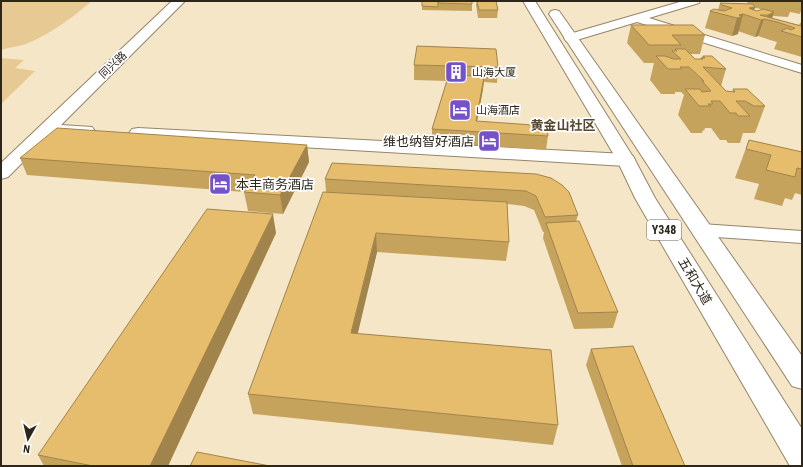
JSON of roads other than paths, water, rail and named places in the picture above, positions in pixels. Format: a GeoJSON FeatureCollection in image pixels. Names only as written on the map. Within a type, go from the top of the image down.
{"type":"FeatureCollection","features":[{"type":"Feature","properties":{"kind":"main road","name":"同兴路"},"geometry":{"type":"LineString","coordinates":[[1,173],[179,1]]}},
{"type":"Feature","properties":{"kind":"main road","name":"五和大道"},"geometry":{"type":"LineString","coordinates":[[529,1],[626,160],[645,198],[802,457]]}},
{"type":"Feature","properties":{"kind":"main road","name":"Y348"},"geometry":{"type":"LineString","coordinates":[[547,1],[570,38],[802,378]]}},
{"type":"Feature","properties":{"kind":"main road"},"geometry":{"type":"LineString","coordinates":[[48,128],[626,160]]}},
{"type":"Feature","properties":{"kind":"street"},"geometry":{"type":"LineString","coordinates":[[570,38],[695,1]]}},
{"type":"Feature","properties":{"kind":"street"},"geometry":{"type":"LineString","coordinates":[[637,18],[802,69]]}},
{"type":"Feature","properties":{"kind":"street"},"geometry":{"type":"LineString","coordinates":[[701,230],[802,237]]}},
{"type":"Feature","properties":{"kind":"place","name":"山海大厦"},"geometry":{"type":"Point","coordinates":[456,72]}},
{"type":"Feature","properties":{"kind":"place","name":"山海酒店"},"geometry":{"type":"Point","coordinates":[460,110]}},
{"type":"Feature","properties":{"kind":"place","name":"维也纳智好酒店"},"geometry":{"type":"Point","coordinates":[489,141]}},
{"type":"Feature","properties":{"kind":"place","name":"本丰商务酒店"},"geometry":{"type":"Point","coordinates":[220,184]}},
{"type":"Feature","properties":{"kind":"district","name":"黄金山社区"},"geometry":{"type":"Point","coordinates":[563,125]}}]}
